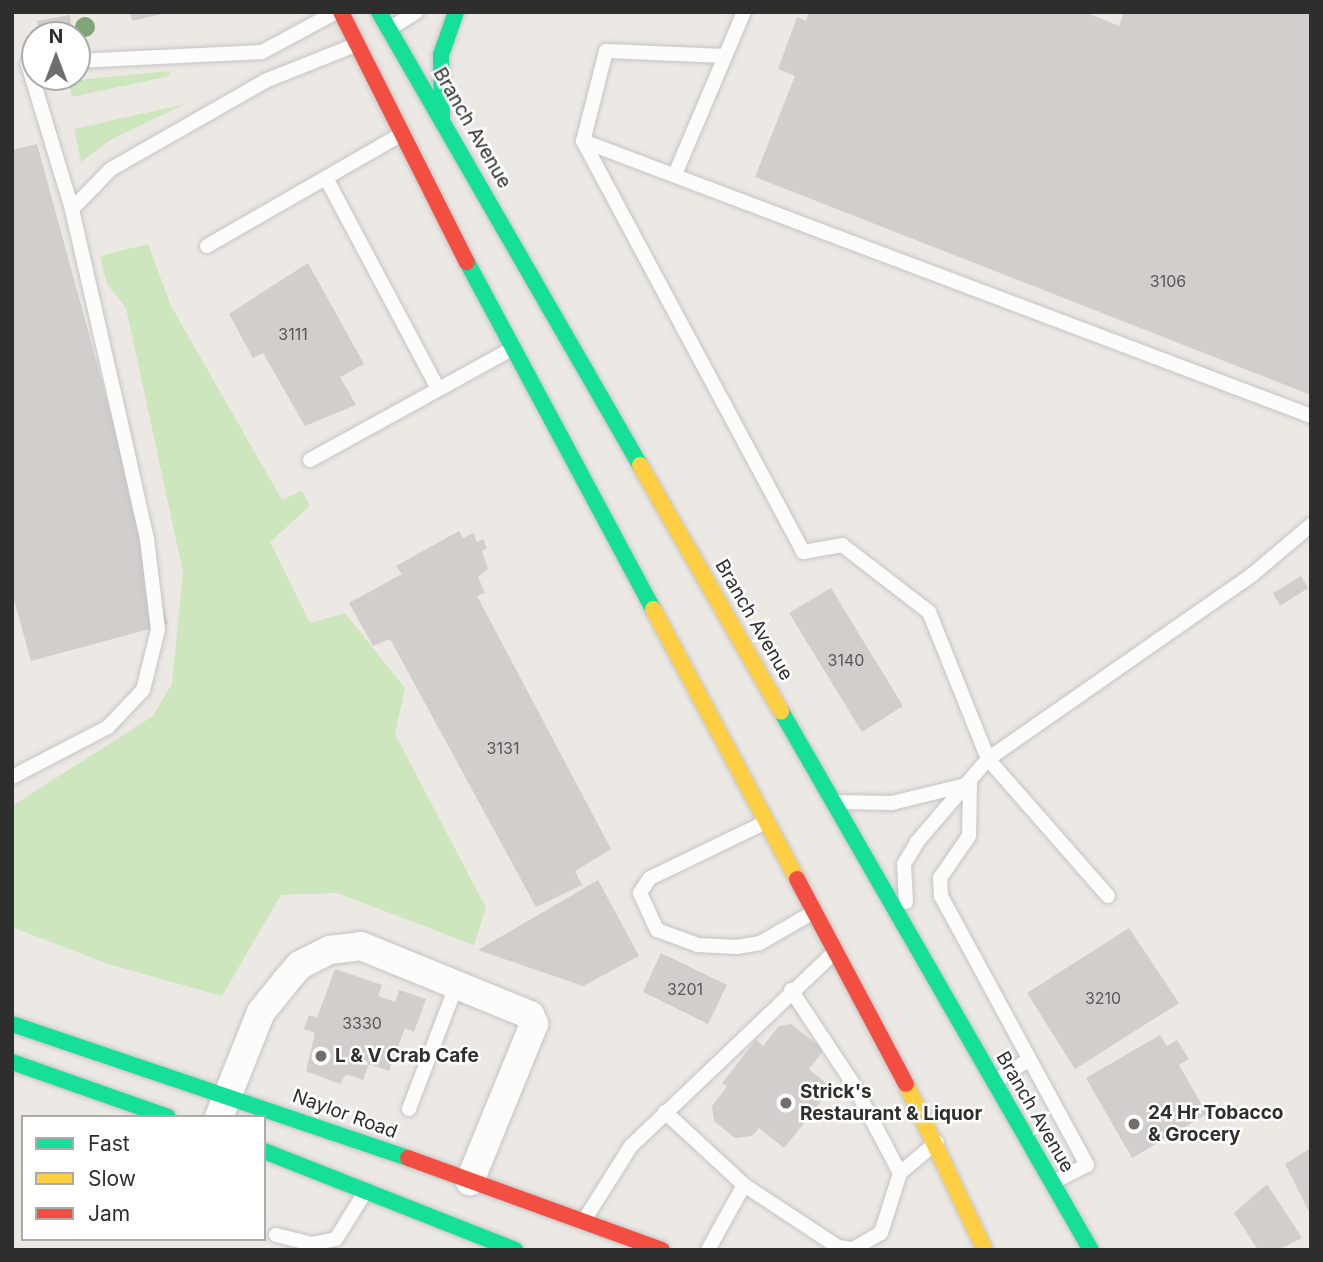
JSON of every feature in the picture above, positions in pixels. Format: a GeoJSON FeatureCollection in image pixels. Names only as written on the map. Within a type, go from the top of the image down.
{"type":"FeatureCollection","features":[{"type":"Feature","properties":{"kind":"main road"},"geometry":{"type":"LineString","coordinates":[[338,12],[400,136],[764,823],[937,1142],[985,1250]]}},
{"type":"Feature","properties":{"kind":"main road","name":"Branch Avenue"},"geometry":{"type":"LineString","coordinates":[[379,12],[1091,1250]]}},
{"type":"Feature","properties":{"kind":"main road"},"geometry":{"type":"LineString","coordinates":[[442,119],[441,55],[456,12]]}},
{"type":"Feature","properties":{"kind":"main road","name":"Naylor Road"},"geometry":{"type":"LineString","coordinates":[[12,1024],[256,1115]]}},
{"type":"Feature","properties":{"kind":"main road"},"geometry":{"type":"LineString","coordinates":[[12,1062],[162,1115]]}},
{"type":"Feature","properties":{"kind":"main road","name":"Naylor Road"},"geometry":{"type":"LineString","coordinates":[[266,1118],[470,1181],[662,1250]]}},
{"type":"Feature","properties":{"kind":"main road"},"geometry":{"type":"LineString","coordinates":[[266,1152],[515,1250]]}},
{"type":"Feature","properties":{"kind":"street"},"geometry":{"type":"LineString","coordinates":[[224,1105],[261,1012],[300,965],[330,950],[361,946],[530,1014],[534,1024],[470,1181]]}},
{"type":"Feature","properties":{"kind":"lane"},"geometry":{"type":"LineString","coordinates":[[91,60],[262,52],[338,12]]}},
{"type":"Feature","properties":{"kind":"lane"},"geometry":{"type":"LineString","coordinates":[[72,209],[110,169],[265,81],[356,45],[416,12]]}},
{"type":"Feature","properties":{"kind":"lane"},"geometry":{"type":"LineString","coordinates":[[676,172],[744,12]]}},
{"type":"Feature","properties":{"kind":"lane"},"geometry":{"type":"LineString","coordinates":[[725,56],[606,51],[583,141],[803,552],[842,545],[929,612],[988,759],[1108,896]]}},
{"type":"Feature","properties":{"kind":"lane"},"geometry":{"type":"LineString","coordinates":[[12,777],[19,769],[108,727],[143,690],[158,630],[147,540],[72,209],[39,91]]}},
{"type":"Feature","properties":{"kind":"lane"},"geometry":{"type":"LineString","coordinates":[[207,246],[400,136]]}},
{"type":"Feature","properties":{"kind":"lane"},"geometry":{"type":"LineString","coordinates":[[583,141],[676,172],[1311,416]]}},
{"type":"Feature","properties":{"kind":"lane"},"geometry":{"type":"LineString","coordinates":[[326,178],[438,389]]}},
{"type":"Feature","properties":{"kind":"lane"},"geometry":{"type":"LineString","coordinates":[[310,460],[513,348]]}},
{"type":"Feature","properties":{"kind":"lane"},"geometry":{"type":"LineString","coordinates":[[918,951],[902,888],[904,864],[970,785],[988,759],[1253,574],[1311,525]]}},
{"type":"Feature","properties":{"kind":"lane"},"geometry":{"type":"LineString","coordinates":[[832,801],[892,803],[970,785]]}},
{"type":"Feature","properties":{"kind":"lane"},"geometry":{"type":"LineString","coordinates":[[970,785],[969,836],[940,878],[941,896],[1087,1165],[1052,1183]]}},
{"type":"Feature","properties":{"kind":"lane"},"geometry":{"type":"LineString","coordinates":[[764,823],[650,878],[640,893],[657,930],[698,945],[736,947],[760,943],[812,913]]}},
{"type":"Feature","properties":{"kind":"lane"},"geometry":{"type":"LineString","coordinates":[[584,1221],[631,1146],[791,990],[834,953]]}},
{"type":"Feature","properties":{"kind":"lane"},"geometry":{"type":"LineString","coordinates":[[409,1109],[457,984]]}},
{"type":"Feature","properties":{"kind":"lane"},"geometry":{"type":"LineString","coordinates":[[791,990],[852,1082],[900,1173]]}},
{"type":"Feature","properties":{"kind":"lane"},"geometry":{"type":"LineString","coordinates":[[994,1082],[1030,1059]]}},
{"type":"Feature","properties":{"kind":"lane"},"geometry":{"type":"LineString","coordinates":[[665,1112],[744,1185],[838,1247],[853,1249],[881,1233],[900,1173],[937,1142]]}},
{"type":"Feature","properties":{"kind":"lane"},"geometry":{"type":"LineString","coordinates":[[708,1250],[744,1185]]}},
{"type":"Feature","properties":{"kind":"lane"},"geometry":{"type":"LineString","coordinates":[[276,1235],[311,1244],[336,1239],[365,1192]]}},
{"type":"Feature","properties":{"kind":"green space"},"geometry":{"type":"Polygon","coordinates":[[[169,71],[170,76],[72,97],[70,91],[91,91],[91,79],[169,71]]]}},
{"type":"Feature","properties":{"kind":"green space"},"geometry":{"type":"Polygon","coordinates":[[[185,104],[110,140],[81,162],[74,129],[185,104]]]}},
{"type":"Feature","properties":{"kind":"green space"},"geometry":{"type":"Polygon","coordinates":[[[148,244],[171,306],[282,500],[302,491],[310,506],[270,542],[310,623],[345,613],[405,688],[395,734],[486,908],[474,945],[337,893],[281,895],[222,996],[108,964],[12,927],[12,806],[153,716],[172,684],[183,572],[126,308],[107,284],[100,256],[148,244]]]}},
{"type":"Feature","properties":{"kind":"building"},"geometry":{"type":"Polygon","coordinates":[[[130,12],[166,12],[167,13],[132,21],[130,12]]]}},
{"type":"Feature","properties":{"kind":"building"},"geometry":{"type":"Polygon","coordinates":[[[809,12],[1085,12],[1119,26],[1124,12],[1311,12],[1311,395],[755,177],[795,76],[778,69],[797,17],[806,21],[809,12]]]}},
{"type":"Feature","properties":{"kind":"building"},"geometry":{"type":"Polygon","coordinates":[[[70,15],[71,21],[37,21],[70,15]]]}},
{"type":"Feature","properties":{"kind":"building"},"geometry":{"type":"Polygon","coordinates":[[[37,144],[168,624],[31,661],[12,593],[12,150],[37,144]]]}},
{"type":"Feature","properties":{"kind":"building"},"geometry":{"type":"Polygon","coordinates":[[[308,263],[364,364],[340,377],[356,405],[305,426],[263,353],[253,358],[229,314],[308,263]]]}},
{"type":"Feature","properties":{"kind":"building"},"geometry":{"type":"Polygon","coordinates":[[[459,531],[463,538],[473,533],[477,542],[483,539],[487,548],[482,551],[488,569],[478,577],[485,593],[477,596],[611,849],[575,871],[582,885],[536,907],[390,639],[373,646],[349,603],[402,574],[396,566],[459,531]]]}},
{"type":"Feature","properties":{"kind":"building"},"geometry":{"type":"Polygon","coordinates":[[[1301,576],[1308,588],[1280,606],[1273,593],[1301,576]]]}},
{"type":"Feature","properties":{"kind":"building"},"geometry":{"type":"Polygon","coordinates":[[[831,588],[903,706],[862,732],[789,613],[831,588]]]}},
{"type":"Feature","properties":{"kind":"building"},"geometry":{"type":"Polygon","coordinates":[[[598,880],[639,956],[583,986],[478,950],[598,880]]]}},
{"type":"Feature","properties":{"kind":"building"},"geometry":{"type":"Polygon","coordinates":[[[1129,928],[1179,1003],[1075,1069],[1027,993],[1129,928]]]}},
{"type":"Feature","properties":{"kind":"building"},"geometry":{"type":"Polygon","coordinates":[[[661,953],[727,985],[708,1024],[643,992],[661,953]]]}},
{"type":"Feature","properties":{"kind":"building"},"geometry":{"type":"Polygon","coordinates":[[[335,969],[382,985],[378,996],[395,1002],[399,990],[426,999],[414,1032],[405,1028],[389,1071],[369,1064],[363,1080],[346,1074],[340,1084],[306,1071],[315,1033],[304,1029],[309,1015],[317,1018],[335,969]]]}},
{"type":"Feature","properties":{"kind":"building"},"geometry":{"type":"Polygon","coordinates":[[[791,1024],[824,1050],[809,1069],[832,1088],[784,1148],[759,1128],[752,1136],[735,1138],[714,1121],[712,1106],[727,1087],[722,1083],[756,1040],[763,1046],[779,1026],[791,1024]]]}},
{"type":"Feature","properties":{"kind":"building"},"geometry":{"type":"Polygon","coordinates":[[[1160,1035],[1167,1046],[1177,1040],[1189,1059],[1179,1065],[1207,1114],[1132,1158],[1086,1078],[1160,1035]]]}},
{"type":"Feature","properties":{"kind":"building"},"geometry":{"type":"Polygon","coordinates":[[[1311,1148],[1311,1216],[1285,1164],[1311,1148]]]}},
{"type":"Feature","properties":{"kind":"building"},"geometry":{"type":"Polygon","coordinates":[[[1267,1184],[1302,1238],[1278,1250],[1258,1250],[1234,1213],[1267,1184]]]}},
{"type":"Feature","properties":{"kind":"traffic: fast"},"geometry":{"type":"LineString","coordinates":[[379,12],[640,465]]}},
{"type":"Feature","properties":{"kind":"traffic: fast"},"geometry":{"type":"LineString","coordinates":[[442,116],[441,55],[456,12]]}},
{"type":"Feature","properties":{"kind":"traffic: fast"},"geometry":{"type":"LineString","coordinates":[[467,262],[653,609]]}},
{"type":"Feature","properties":{"kind":"traffic: fast"},"geometry":{"type":"LineString","coordinates":[[781,711],[1091,1250]]}},
{"type":"Feature","properties":{"kind":"traffic: fast"},"geometry":{"type":"LineString","coordinates":[[12,1024],[408,1158]]}},
{"type":"Feature","properties":{"kind":"traffic: fast"},"geometry":{"type":"LineString","coordinates":[[12,1062],[162,1115]]}},
{"type":"Feature","properties":{"kind":"traffic: fast"},"geometry":{"type":"LineString","coordinates":[[266,1152],[515,1250]]}},
{"type":"Feature","properties":{"kind":"traffic: slow"},"geometry":{"type":"LineString","coordinates":[[640,465],[781,711]]}},
{"type":"Feature","properties":{"kind":"traffic: slow"},"geometry":{"type":"LineString","coordinates":[[653,609],[797,879]]}},
{"type":"Feature","properties":{"kind":"traffic: slow"},"geometry":{"type":"LineString","coordinates":[[906,1084],[985,1250]]}},
{"type":"Feature","properties":{"kind":"traffic: jam"},"geometry":{"type":"LineString","coordinates":[[341,12],[467,262]]}},
{"type":"Feature","properties":{"kind":"traffic: jam"},"geometry":{"type":"LineString","coordinates":[[797,879],[906,1084]]}},
{"type":"Feature","properties":{"kind":"traffic: jam"},"geometry":{"type":"LineString","coordinates":[[408,1158],[662,1250]]}},
{"type":"Feature","properties":{"kind":"place","name":"L & V Crab Cafe"},"geometry":{"type":"Point","coordinates":[321,1056]}},
{"type":"Feature","properties":{"kind":"place","name":"Strick's Restaurant & Liquor"},"geometry":{"type":"Point","coordinates":[786,1103]}},
{"type":"Feature","properties":{"kind":"place","name":"24 Hr Tobacco & Grocery"},"geometry":{"type":"Point","coordinates":[1134,1124]}}]}
